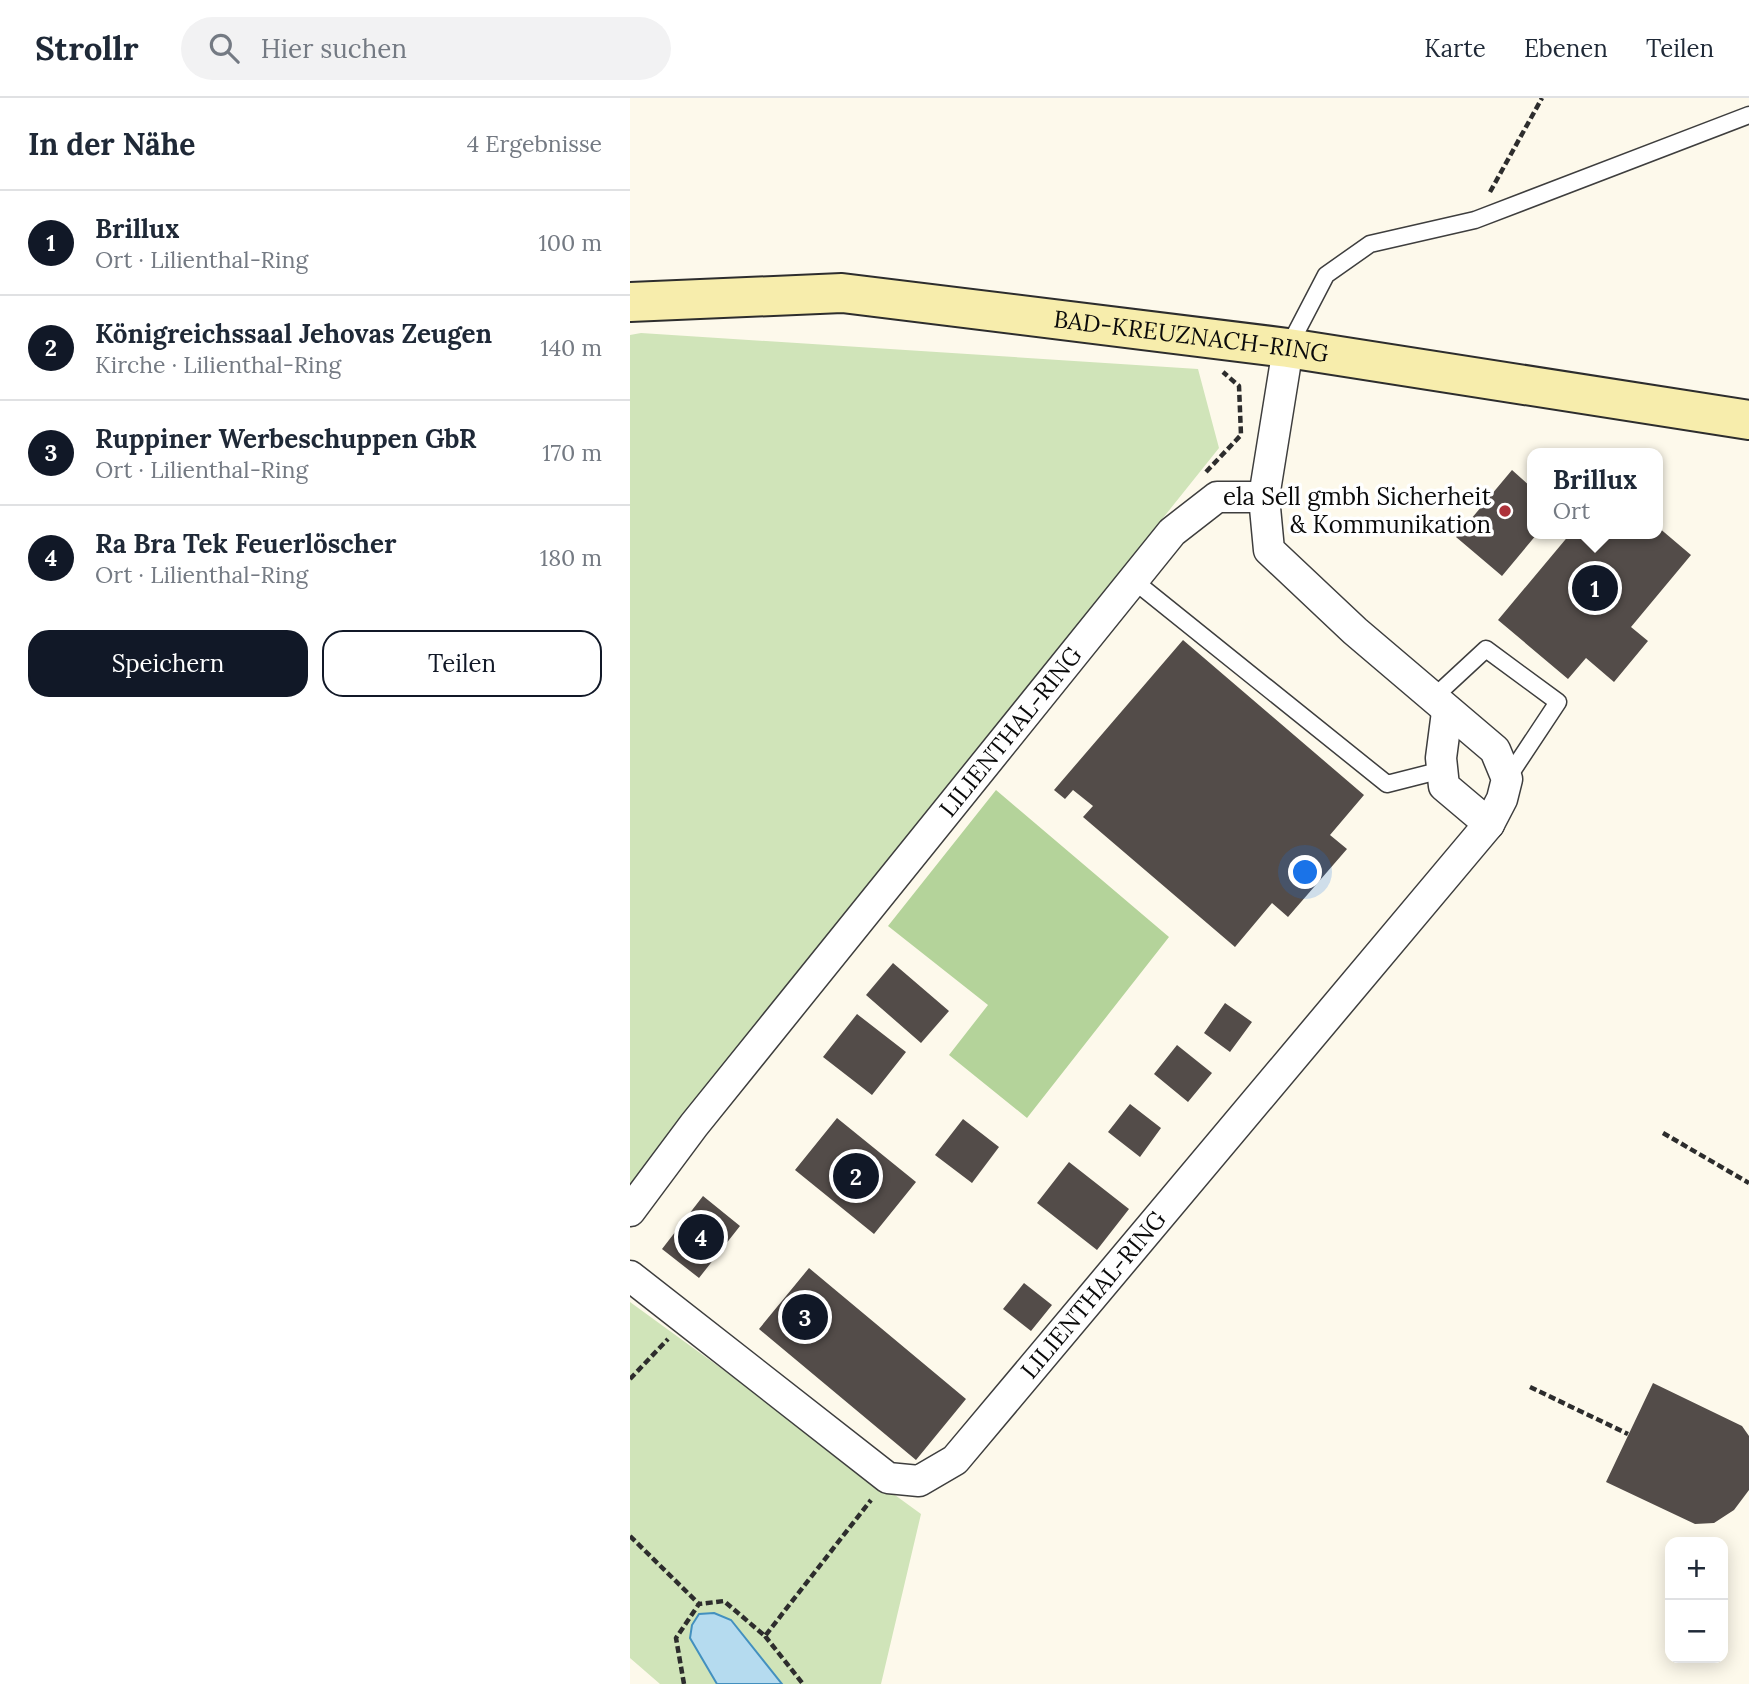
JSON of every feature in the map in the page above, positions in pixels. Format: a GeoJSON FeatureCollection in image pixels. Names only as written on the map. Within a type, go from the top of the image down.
{"type":"FeatureCollection","features":[{"type":"Feature","properties":{"kind":"main road","name":"BAD-KREUZNACH-RING"},"geometry":{"type":"LineString","coordinates":[[630,302],[842,293],[1285,364],[1749,420]]}},
{"type":"Feature","properties":{"kind":"street"},"geometry":{"type":"LineString","coordinates":[[1285,364],[1264,497],[1269,550],[1440,706],[1495,750],[1507,779]]}},
{"type":"Feature","properties":{"kind":"street","name":"LILIENTHAL-RING"},"geometry":{"type":"LineString","coordinates":[[630,1211],[694,1125],[1172,532],[1217,497],[1264,497]]}},
{"type":"Feature","properties":{"kind":"street"},"geometry":{"type":"LineString","coordinates":[[1440,706],[1444,786],[1489,824]]}},
{"type":"Feature","properties":{"kind":"street","name":"LILIENTHAL-RING"},"geometry":{"type":"LineString","coordinates":[[888,1478],[919,1481],[955,1460],[1489,824],[1502,799],[1507,779]]}},
{"type":"Feature","properties":{"kind":"street"},"geometry":{"type":"LineString","coordinates":[[630,1276],[888,1478]]}},
{"type":"Feature","properties":{"kind":"lane"},"geometry":{"type":"LineString","coordinates":[[1285,364],[1326,275],[1370,244],[1475,220],[1749,115]]}},
{"type":"Feature","properties":{"kind":"lane"},"geometry":{"type":"LineString","coordinates":[[1133,580],[1387,784],[1442,770]]}},
{"type":"Feature","properties":{"kind":"lane"},"geometry":{"type":"LineString","coordinates":[[1440,706],[1486,649],[1558,702],[1507,779]]}},
{"type":"Feature","properties":{"kind":"path"},"geometry":{"type":"LineString","coordinates":[[1475,220],[1542,98]]}},
{"type":"Feature","properties":{"kind":"path"},"geometry":{"type":"LineString","coordinates":[[1213,371],[1285,364]]}},
{"type":"Feature","properties":{"kind":"path"},"geometry":{"type":"LineString","coordinates":[[1664,1133],[1749,1183]]}},
{"type":"Feature","properties":{"kind":"path"},"geometry":{"type":"LineString","coordinates":[[630,1379],[686,1320]]}},
{"type":"Feature","properties":{"kind":"path"},"geometry":{"type":"LineString","coordinates":[[1530,1387],[1629,1434]]}},
{"type":"Feature","properties":{"kind":"path"},"geometry":{"type":"LineString","coordinates":[[765,1636],[888,1478]]}},
{"type":"Feature","properties":{"kind":"path"},"geometry":{"type":"LineString","coordinates":[[630,1535],[699,1604]]}},
{"type":"Feature","properties":{"kind":"path"},"geometry":{"type":"LineString","coordinates":[[684,1684],[676,1638],[699,1604],[724,1601],[765,1636],[803,1684]]}},
{"type":"Feature","properties":{"kind":"green space"},"geometry":{"type":"Polygon","coordinates":[[[641,333],[1198,369],[1219,448],[630,1184],[630,335],[641,333]]]}},
{"type":"Feature","properties":{"kind":"green space"},"geometry":{"type":"Polygon","coordinates":[[[996,790],[1169,937],[1027,1118],[949,1055],[988,1005],[888,926],[996,790]]]}},
{"type":"Feature","properties":{"kind":"green space"},"geometry":{"type":"Polygon","coordinates":[[[630,1302],[921,1514],[881,1684],[782,1684],[731,1620],[690,1638],[717,1684],[660,1684],[630,1658],[630,1302]]]}},
{"type":"Feature","properties":{"kind":"water"},"geometry":{"type":"Polygon","coordinates":[[[714,1613],[731,1620],[782,1684],[717,1684],[690,1638],[692,1625],[699,1614],[714,1613]]]}},
{"type":"Feature","properties":{"kind":"building","name":"ela Sell gmbh Sicherheit & Kommunikation"},"geometry":{"type":"Polygon","coordinates":[[[1512,470],[1527,484],[1527,539],[1533,539],[1502,576],[1456,537],[1512,470]]]}},
{"type":"Feature","properties":{"kind":"building"},"geometry":{"type":"Polygon","coordinates":[[[1663,531],[1691,555],[1631,627],[1648,641],[1614,682],[1586,658],[1568,679],[1498,620],[1566,539],[1663,539],[1663,531]]]}},
{"type":"Feature","properties":{"kind":"building"},"geometry":{"type":"Polygon","coordinates":[[[1183,640],[1364,795],[1330,835],[1347,849],[1288,917],[1272,903],[1235,947],[1083,817],[1093,806],[1073,790],[1065,799],[1054,790],[1183,640]]]}},
{"type":"Feature","properties":{"kind":"building"},"geometry":{"type":"Polygon","coordinates":[[[893,963],[949,1011],[921,1043],[866,995],[893,963]]]}},
{"type":"Feature","properties":{"kind":"building"},"geometry":{"type":"Polygon","coordinates":[[[1225,1003],[1252,1022],[1230,1052],[1204,1033],[1225,1003]]]}},
{"type":"Feature","properties":{"kind":"building"},"geometry":{"type":"Polygon","coordinates":[[[857,1014],[906,1052],[872,1095],[823,1057],[857,1014]]]}},
{"type":"Feature","properties":{"kind":"building"},"geometry":{"type":"Polygon","coordinates":[[[1177,1045],[1212,1073],[1188,1102],[1154,1074],[1177,1045]]]}},
{"type":"Feature","properties":{"kind":"building"},"geometry":{"type":"Polygon","coordinates":[[[1130,1104],[1161,1128],[1140,1157],[1108,1132],[1130,1104]]]}},
{"type":"Feature","properties":{"kind":"building"},"geometry":{"type":"Polygon","coordinates":[[[837,1118],[916,1182],[874,1234],[795,1170],[837,1118]]]}},
{"type":"Feature","properties":{"kind":"building"},"geometry":{"type":"Polygon","coordinates":[[[963,1119],[999,1147],[972,1183],[935,1155],[963,1119]]]}},
{"type":"Feature","properties":{"kind":"building"},"geometry":{"type":"Polygon","coordinates":[[[1069,1162],[1129,1209],[1097,1250],[1037,1203],[1069,1162]]]}},
{"type":"Feature","properties":{"kind":"building"},"geometry":{"type":"Polygon","coordinates":[[[703,1196],[740,1226],[699,1278],[662,1249],[703,1196]]]}},
{"type":"Feature","properties":{"kind":"building"},"geometry":{"type":"Polygon","coordinates":[[[809,1268],[966,1399],[916,1460],[759,1329],[809,1268]]]}},
{"type":"Feature","properties":{"kind":"building"},"geometry":{"type":"Polygon","coordinates":[[[1024,1283],[1052,1305],[1031,1331],[1003,1309],[1024,1283]]]}},
{"type":"Feature","properties":{"kind":"building"},"geometry":{"type":"Polygon","coordinates":[[[1653,1383],[1742,1426],[1749,1436],[1749,1490],[1734,1510],[1714,1523],[1695,1524],[1606,1482],[1653,1383]]]}},
{"type":"Feature","properties":{"kind":"place","name":"ela Sell gmbh Sicherheit & Kommunikation"},"geometry":{"type":"Point","coordinates":[1505,511]}},
{"type":"Feature","properties":{"kind":"place","name":"Brillux"},"geometry":{"type":"Point","coordinates":[1595,588]}},
{"type":"Feature","properties":{"kind":"place","name":"Königreichssaal Jehovas Zeugen"},"geometry":{"type":"Point","coordinates":[856,1176]}},
{"type":"Feature","properties":{"kind":"place","name":"Ra Bra Tek Feuerlöscher"},"geometry":{"type":"Point","coordinates":[701,1237]}},
{"type":"Feature","properties":{"kind":"place","name":"Ruppiner Werbeschuppen GbR"},"geometry":{"type":"Point","coordinates":[805,1317]}}]}
